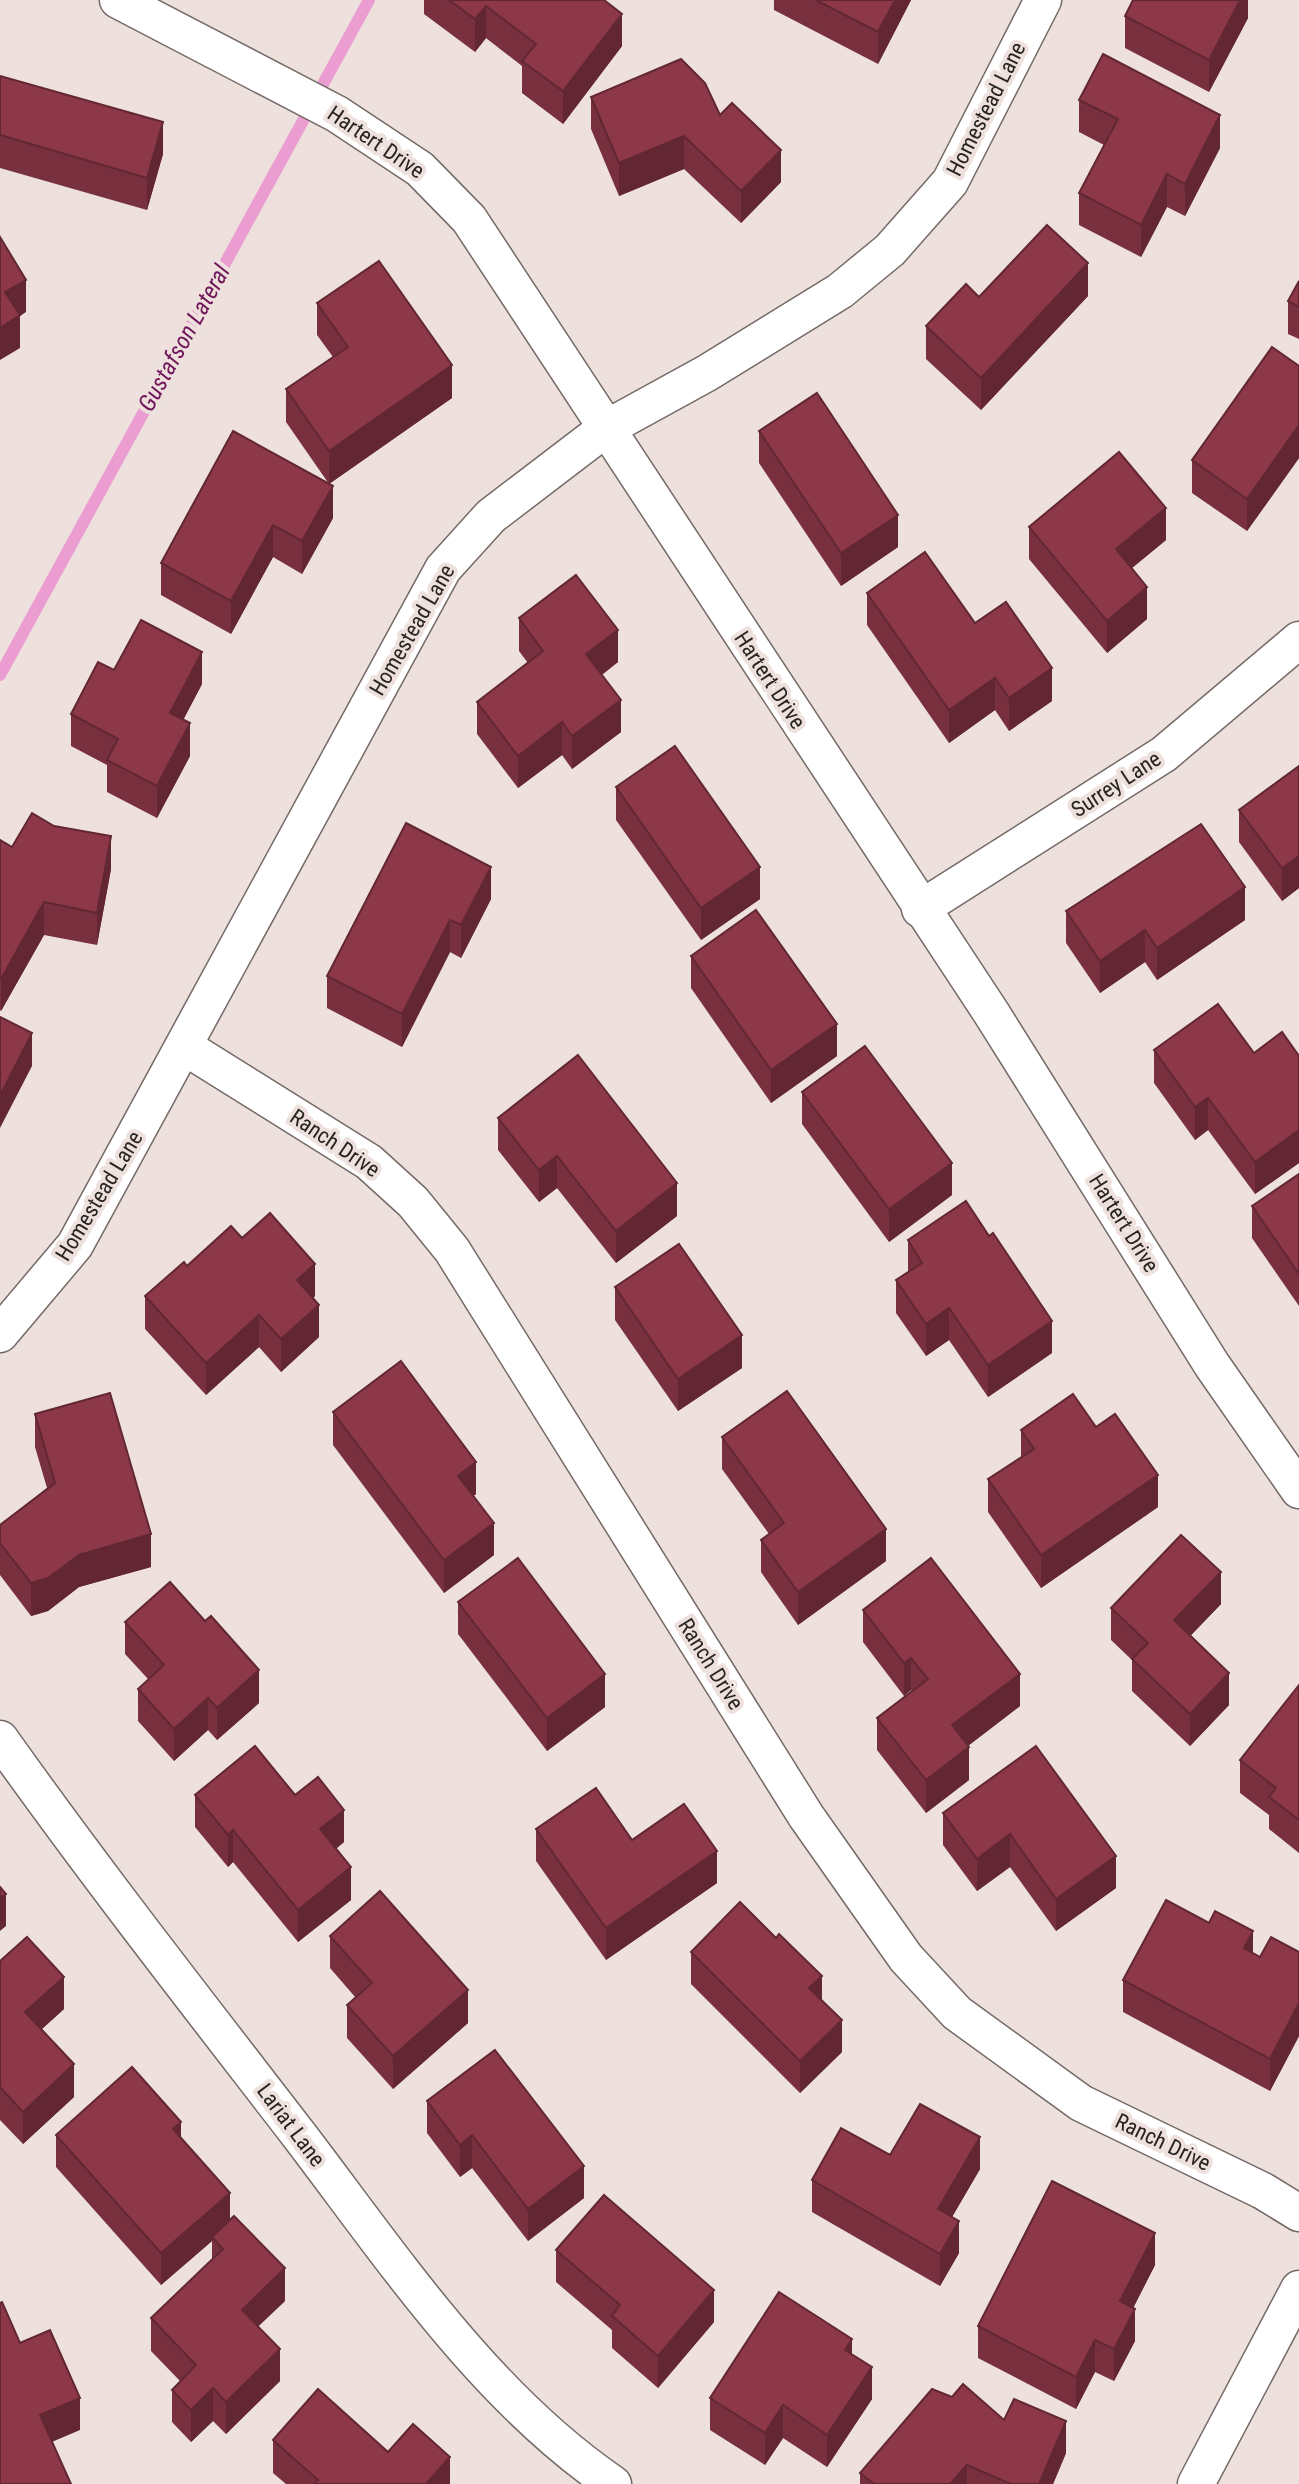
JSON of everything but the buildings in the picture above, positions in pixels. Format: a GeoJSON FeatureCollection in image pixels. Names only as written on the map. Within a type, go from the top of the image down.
{"type":"FeatureCollection","features":[{"type":"Feature","properties":{"kind":"street","name":"Hartert Drive"},"geometry":{"type":"LineString","coordinates":[[118,0],[337,114],[420,169],[469,219],[920,909],[992,1014],[1212,1365],[1299,1490]]}},
{"type":"Feature","properties":{"kind":"street","name":"Homestead Lane"},"geometry":{"type":"LineString","coordinates":[[0,1334],[75,1245],[443,569],[491,516],[605,429],[707,373],[840,291],[890,250],[950,182],[1043,0]]}},
{"type":"Feature","properties":{"kind":"street","name":"Surrey Lane"},"geometry":{"type":"LineString","coordinates":[[920,909],[1164,754],[1299,640]]}},
{"type":"Feature","properties":{"kind":"street","name":"Ranch Drive"},"geometry":{"type":"LineString","coordinates":[[185,1047],[369,1162],[413,1202],[452,1250],[806,1816],[906,1958],[957,2013],[1081,2103],[1263,2191],[1299,2213]]}},
{"type":"Feature","properties":{"kind":"street","name":"Lariat Lane"},"geometry":{"type":"LineString","coordinates":[[0,1739],[58,1821],[423,2297],[511,2397],[613,2484]]}},
{"type":"Feature","properties":{"kind":"street"},"geometry":{"type":"LineString","coordinates":[[1196,2484],[1299,2289]]}},
{"type":"Feature","properties":{"kind":"waterway","name":"Gustafson Lateral"},"geometry":{"type":"LineString","coordinates":[[0,675],[369,0]]}}]}
